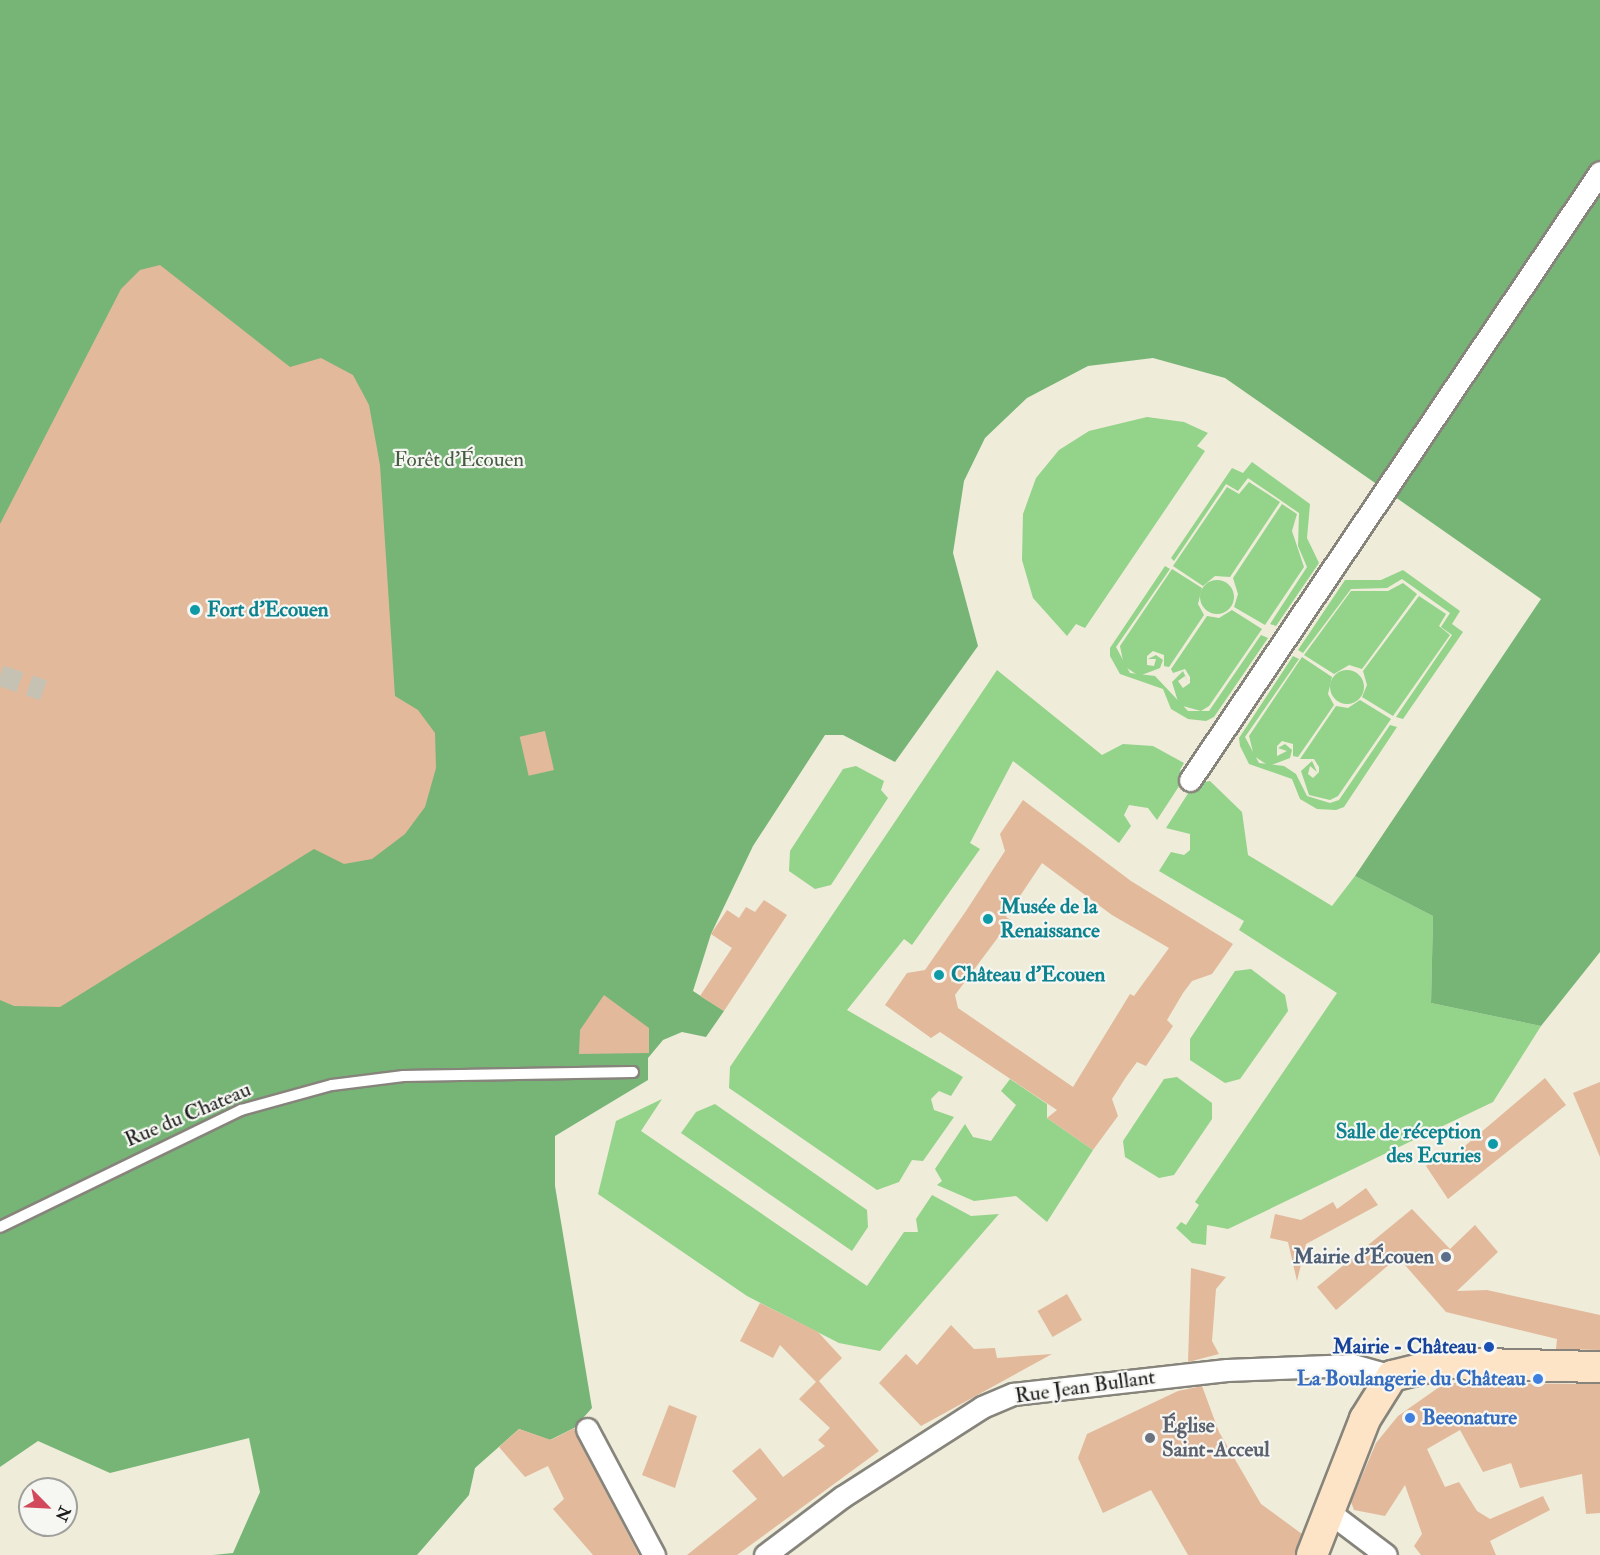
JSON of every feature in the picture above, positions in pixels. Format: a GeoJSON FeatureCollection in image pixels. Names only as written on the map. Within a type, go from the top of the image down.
{"type":"FeatureCollection","features":[{"type":"Feature","properties":{"kind":"main road"},"geometry":{"type":"LineString","coordinates":[[1312,1555],[1365,1419],[1392,1376],[1444,1363],[1600,1366]]}},
{"type":"Feature","properties":{"kind":"street"},"geometry":{"type":"LineString","coordinates":[[1190,780],[1600,172]]}},
{"type":"Feature","properties":{"kind":"street","name":"Rue Jean Bullant"},"geometry":{"type":"LineString","coordinates":[[765,1555],[842,1497],[982,1407],[1013,1394],[1216,1371],[1353,1365],[1392,1376]]}},
{"type":"Feature","properties":{"kind":"street"},"geometry":{"type":"LineString","coordinates":[[587,1429],[654,1555]]}},
{"type":"Feature","properties":{"kind":"street"},"geometry":{"type":"LineString","coordinates":[[1329,1512],[1386,1555]]}},
{"type":"Feature","properties":{"kind":"lane","name":"Rue du Chateau"},"geometry":{"type":"LineString","coordinates":[[0,1227],[241,1110],[332,1085],[403,1076],[633,1072]]}},
{"type":"Feature","properties":{"kind":"green space","name":"Forêt d'Écouen"},"geometry":{"type":"Polygon","coordinates":[[[0,0],[1600,0],[1600,952],[1541,1026],[1431,1003],[1433,916],[1355,876],[1541,599],[1225,378],[1153,358],[1088,366],[1027,398],[985,438],[964,481],[953,553],[978,646],[895,762],[843,735],[825,735],[753,846],[711,934],[693,991],[724,1011],[706,1037],[682,1032],[663,1040],[648,1058],[648,1080],[555,1136],[555,1186],[592,1408],[574,1428],[550,1440],[519,1429],[475,1468],[469,1495],[417,1555],[213,1555],[233,1553],[260,1492],[249,1438],[110,1473],[38,1441],[0,1467],[0,0]]]}},
{"type":"Feature","properties":{"kind":"green space"},"geometry":{"type":"Polygon","coordinates":[[[1147,417],[1184,422],[1208,433],[1197,446],[1205,451],[1085,628],[1076,624],[1067,636],[1033,598],[1022,560],[1023,514],[1036,478],[1059,450],[1089,431],[1147,417]]]}},
{"type":"Feature","properties":{"kind":"green space"},"geometry":{"type":"Polygon","coordinates":[[[1252,462],[1310,504],[1307,538],[1319,563],[1276,626],[1270,624],[1307,567],[1298,546],[1299,513],[1248,478],[1238,491],[1226,484],[1174,561],[1171,558],[1232,468],[1243,473],[1252,462]]]}},
{"type":"Feature","properties":{"kind":"green space"},"geometry":{"type":"Polygon","coordinates":[[[1249,482],[1280,502],[1230,577],[1215,576],[1203,586],[1173,566],[1227,487],[1239,494],[1249,482]]]}},
{"type":"Feature","properties":{"kind":"green space"},"geometry":{"type":"Polygon","coordinates":[[[1282,504],[1297,514],[1292,531],[1304,567],[1265,625],[1234,607],[1238,594],[1233,578],[1282,504]]]}},
{"type":"Feature","properties":{"kind":"green space"},"geometry":{"type":"Polygon","coordinates":[[[1165,566],[1170,569],[1116,647],[1130,673],[1155,676],[1188,711],[1209,711],[1261,635],[1268,638],[1214,717],[1206,721],[1188,719],[1171,709],[1163,689],[1120,674],[1110,656],[1110,648],[1165,566]]]}},
{"type":"Feature","properties":{"kind":"green space"},"geometry":{"type":"Polygon","coordinates":[[[1172,569],[1202,588],[1198,604],[1204,615],[1169,667],[1164,666],[1164,655],[1153,651],[1147,656],[1147,665],[1154,666],[1156,659],[1148,659],[1156,655],[1163,660],[1160,668],[1139,676],[1124,666],[1120,646],[1172,569]]]}},
{"type":"Feature","properties":{"kind":"green space"},"geometry":{"type":"Polygon","coordinates":[[[1403,570],[1460,611],[1452,624],[1463,632],[1403,719],[1396,717],[1452,635],[1441,627],[1450,613],[1402,579],[1387,588],[1351,589],[1303,653],[1298,650],[1345,580],[1381,580],[1403,570]]]}},
{"type":"Feature","properties":{"kind":"green space"},"geometry":{"type":"Polygon","coordinates":[[[1217,580],[1229,585],[1234,597],[1229,609],[1217,614],[1205,609],[1200,597],[1205,585],[1217,580]]]}},
{"type":"Feature","properties":{"kind":"green space"},"geometry":{"type":"Polygon","coordinates":[[[1403,583],[1417,594],[1362,669],[1349,665],[1334,674],[1304,655],[1351,591],[1388,591],[1403,583]]]}},
{"type":"Feature","properties":{"kind":"green space"},"geometry":{"type":"Polygon","coordinates":[[[1419,596],[1446,614],[1439,626],[1450,635],[1393,716],[1362,697],[1367,685],[1363,671],[1419,596]]]}},
{"type":"Feature","properties":{"kind":"green space"},"geometry":{"type":"Polygon","coordinates":[[[1232,610],[1262,629],[1209,706],[1201,711],[1179,705],[1172,682],[1183,671],[1188,682],[1185,676],[1178,681],[1183,688],[1190,683],[1190,677],[1185,669],[1173,673],[1171,669],[1207,616],[1219,618],[1232,610]]]}},
{"type":"Feature","properties":{"kind":"green space"},"geometry":{"type":"Polygon","coordinates":[[[1293,656],[1299,659],[1245,737],[1259,763],[1284,766],[1296,774],[1307,796],[1330,803],[1339,800],[1390,725],[1397,727],[1344,807],[1336,810],[1317,809],[1300,799],[1292,779],[1249,764],[1240,746],[1239,738],[1293,656]]]}},
{"type":"Feature","properties":{"kind":"green space"},"geometry":{"type":"Polygon","coordinates":[[[1302,657],[1332,677],[1328,694],[1334,705],[1298,757],[1293,756],[1293,744],[1282,741],[1277,746],[1277,756],[1287,751],[1278,748],[1285,744],[1292,750],[1290,758],[1269,766],[1254,756],[1249,736],[1302,657]]]}},
{"type":"Feature","properties":{"kind":"green space"},"geometry":{"type":"Polygon","coordinates":[[[997,670],[1102,755],[1123,744],[1153,746],[1184,763],[1180,770],[1185,777],[1157,820],[1148,808],[1129,805],[1124,815],[1131,826],[1119,843],[1013,761],[970,843],[980,849],[912,945],[904,939],[847,1010],[963,1077],[951,1096],[939,1091],[931,1099],[934,1110],[954,1117],[923,1161],[912,1160],[899,1182],[877,1190],[729,1088],[730,1067],[997,670]]]}},
{"type":"Feature","properties":{"kind":"green space"},"geometry":{"type":"Polygon","coordinates":[[[1347,670],[1359,675],[1364,687],[1359,699],[1347,704],[1335,699],[1330,687],[1335,675],[1347,670]]]}},
{"type":"Feature","properties":{"kind":"green space"},"geometry":{"type":"Polygon","coordinates":[[[1360,700],[1391,719],[1338,796],[1330,800],[1309,795],[1301,771],[1312,761],[1317,772],[1310,766],[1308,774],[1313,778],[1319,772],[1319,767],[1314,759],[1300,759],[1336,706],[1348,708],[1360,700]]]}},
{"type":"Feature","properties":{"kind":"green space"},"geometry":{"type":"Polygon","coordinates":[[[856,766],[884,781],[881,790],[888,798],[831,885],[815,889],[789,871],[790,851],[843,769],[856,766]]]}},
{"type":"Feature","properties":{"kind":"green space"},"geometry":{"type":"Polygon","coordinates":[[[1210,781],[1242,812],[1248,855],[1332,906],[1355,876],[1433,916],[1431,1003],[1541,1026],[1493,1102],[1228,1229],[1207,1225],[1206,1245],[1192,1243],[1176,1228],[1181,1222],[1186,1225],[1199,1205],[1195,1202],[1337,993],[1239,930],[1244,921],[1159,871],[1171,852],[1184,855],[1190,850],[1190,834],[1166,828],[1194,784],[1210,781]]]}},
{"type":"Feature","properties":{"kind":"green space"},"geometry":{"type":"Polygon","coordinates":[[[1251,969],[1285,995],[1288,1011],[1240,1079],[1225,1083],[1190,1060],[1190,1039],[1235,971],[1251,969]]]}},
{"type":"Feature","properties":{"kind":"green space"},"geometry":{"type":"Polygon","coordinates":[[[1177,1077],[1212,1103],[1212,1119],[1174,1175],[1159,1178],[1125,1157],[1123,1141],[1164,1079],[1177,1077]]]}},
{"type":"Feature","properties":{"kind":"green space"},"geometry":{"type":"Polygon","coordinates":[[[1010,1079],[1047,1104],[1047,1118],[1093,1150],[1047,1222],[1016,1196],[974,1201],[937,1185],[942,1181],[935,1169],[965,1124],[973,1137],[991,1141],[1016,1105],[1001,1091],[1010,1079]]]}},
{"type":"Feature","properties":{"kind":"green space"},"geometry":{"type":"Polygon","coordinates":[[[662,1099],[641,1131],[867,1286],[904,1232],[918,1232],[916,1219],[932,1195],[971,1216],[999,1214],[880,1351],[839,1343],[747,1296],[598,1194],[616,1121],[662,1099]]]}},
{"type":"Feature","properties":{"kind":"green space"},"geometry":{"type":"Polygon","coordinates":[[[715,1104],[867,1210],[868,1227],[852,1251],[681,1133],[696,1112],[715,1104]]]}},
{"type":"Feature","properties":{"kind":"building","name":"Fort d'Ecouen"},"geometry":{"type":"Polygon","coordinates":[[[160,265],[290,367],[321,358],[353,375],[369,405],[380,465],[395,696],[418,710],[435,733],[436,768],[425,807],[405,834],[372,859],[344,864],[314,849],[60,1007],[14,1006],[0,1000],[0,524],[121,289],[140,270],[160,265]]]}},
{"type":"Feature","properties":{"kind":"building"},"geometry":{"type":"Polygon","coordinates":[[[545,731],[554,770],[529,776],[520,737],[545,731]]]}},
{"type":"Feature","properties":{"kind":"building","name":"Château d'Ecouen"},"geometry":{"type":"Polygon","coordinates":[[[1023,800],[1131,881],[1233,944],[1212,974],[1192,981],[1183,993],[1167,1020],[1173,1026],[1146,1066],[1137,1062],[1112,1099],[1118,1116],[1093,1150],[1047,1118],[1057,1110],[940,1032],[931,1038],[885,1005],[907,973],[925,970],[966,911],[1005,851],[1000,834],[1023,800]],[[1042,863],[1006,917],[1011,920],[955,995],[958,1008],[1073,1087],[1130,994],[1134,996],[1169,948],[1112,915],[1042,863]]]}},
{"type":"Feature","properties":{"kind":"building"},"geometry":{"type":"Polygon","coordinates":[[[764,900],[787,915],[724,1011],[700,996],[732,948],[711,934],[727,910],[739,918],[746,907],[755,912],[764,900]]]}},
{"type":"Feature","properties":{"kind":"building"},"geometry":{"type":"Polygon","coordinates":[[[604,995],[649,1028],[649,1053],[579,1054],[580,1030],[604,995]]]}},
{"type":"Feature","properties":{"kind":"building","name":"Salle de réception des Ecuries"},"geometry":{"type":"Polygon","coordinates":[[[1545,1078],[1566,1105],[1448,1199],[1426,1166],[1440,1154],[1446,1162],[1545,1078]]]}},
{"type":"Feature","properties":{"kind":"building"},"geometry":{"type":"Polygon","coordinates":[[[1600,1082],[1600,1157],[1573,1093],[1600,1082]]]}},
{"type":"Feature","properties":{"kind":"building"},"geometry":{"type":"Polygon","coordinates":[[[1366,1188],[1378,1205],[1306,1244],[1297,1281],[1288,1242],[1270,1238],[1275,1214],[1301,1220],[1333,1202],[1337,1209],[1366,1188]]]}},
{"type":"Feature","properties":{"kind":"building"},"geometry":{"type":"Polygon","coordinates":[[[1412,1209],[1450,1249],[1475,1225],[1498,1252],[1457,1291],[1487,1290],[1600,1315],[1600,1350],[1556,1349],[1557,1339],[1446,1312],[1398,1257],[1336,1310],[1317,1287],[1412,1209]]]}},
{"type":"Feature","properties":{"kind":"building"},"geometry":{"type":"Polygon","coordinates":[[[1191,1268],[1226,1277],[1216,1289],[1212,1341],[1219,1354],[1188,1362],[1191,1268]]]}},
{"type":"Feature","properties":{"kind":"building"},"geometry":{"type":"Polygon","coordinates":[[[1067,1294],[1082,1320],[1053,1337],[1038,1311],[1067,1294]]]}},
{"type":"Feature","properties":{"kind":"building"},"geometry":{"type":"Polygon","coordinates":[[[760,1303],[818,1332],[842,1358],[819,1381],[879,1451],[737,1555],[687,1555],[757,1499],[732,1471],[760,1448],[783,1477],[825,1446],[818,1440],[830,1428],[799,1399],[816,1382],[780,1345],[773,1358],[740,1341],[760,1303]]]}},
{"type":"Feature","properties":{"kind":"building"},"geometry":{"type":"Polygon","coordinates":[[[951,1325],[974,1349],[995,1348],[997,1358],[1052,1354],[921,1426],[879,1383],[906,1354],[917,1365],[951,1325]]]}},
{"type":"Feature","properties":{"kind":"building"},"geometry":{"type":"Polygon","coordinates":[[[1445,1383],[1600,1384],[1600,1513],[1586,1514],[1582,1474],[1520,1488],[1511,1463],[1483,1472],[1460,1430],[1427,1449],[1445,1487],[1459,1482],[1477,1511],[1490,1519],[1543,1496],[1550,1510],[1490,1541],[1496,1555],[1421,1555],[1414,1546],[1422,1534],[1405,1485],[1385,1516],[1354,1510],[1351,1502],[1376,1443],[1398,1416],[1445,1383]]]}},
{"type":"Feature","properties":{"kind":"building"},"geometry":{"type":"Polygon","coordinates":[[[1202,1386],[1219,1432],[1261,1504],[1302,1534],[1295,1555],[1188,1555],[1151,1490],[1103,1513],[1078,1458],[1087,1434],[1178,1391],[1202,1386]]]}},
{"type":"Feature","properties":{"kind":"building"},"geometry":{"type":"Polygon","coordinates":[[[669,1405],[697,1416],[675,1488],[642,1475],[669,1405]]]}},
{"type":"Feature","properties":{"kind":"building"},"geometry":{"type":"Polygon","coordinates":[[[574,1428],[639,1555],[593,1555],[553,1509],[564,1499],[548,1466],[525,1477],[499,1447],[519,1429],[551,1440],[574,1428]]]}},
{"type":"Feature","properties":{"kind":"tunnel"},"geometry":{"type":"LineString","coordinates":[[0,675],[44,690]]}},
{"type":"Feature","properties":{"kind":"place","name":"Fort d'Ecouen"},"geometry":{"type":"Point","coordinates":[195,610]}},
{"type":"Feature","properties":{"kind":"place","name":"Musée de la Renaissance"},"geometry":{"type":"Point","coordinates":[988,919]}},
{"type":"Feature","properties":{"kind":"place","name":"Château d'Ecouen"},"geometry":{"type":"Point","coordinates":[939,975]}},
{"type":"Feature","properties":{"kind":"place","name":"Salle de réception des Ecuries"},"geometry":{"type":"Point","coordinates":[1493,1144]}},
{"type":"Feature","properties":{"kind":"place","name":"Mairie d'Écouen"},"geometry":{"type":"Point","coordinates":[1446,1257]}},
{"type":"Feature","properties":{"kind":"place","name":"Mairie - Château"},"geometry":{"type":"Point","coordinates":[1489,1347]}},
{"type":"Feature","properties":{"kind":"place","name":"La Boulangerie du Château"},"geometry":{"type":"Point","coordinates":[1538,1379]}},
{"type":"Feature","properties":{"kind":"place","name":"Beeonature"},"geometry":{"type":"Point","coordinates":[1410,1418]}},
{"type":"Feature","properties":{"kind":"place","name":"Église Saint-Acceul"},"geometry":{"type":"Point","coordinates":[1150,1438]}}]}
